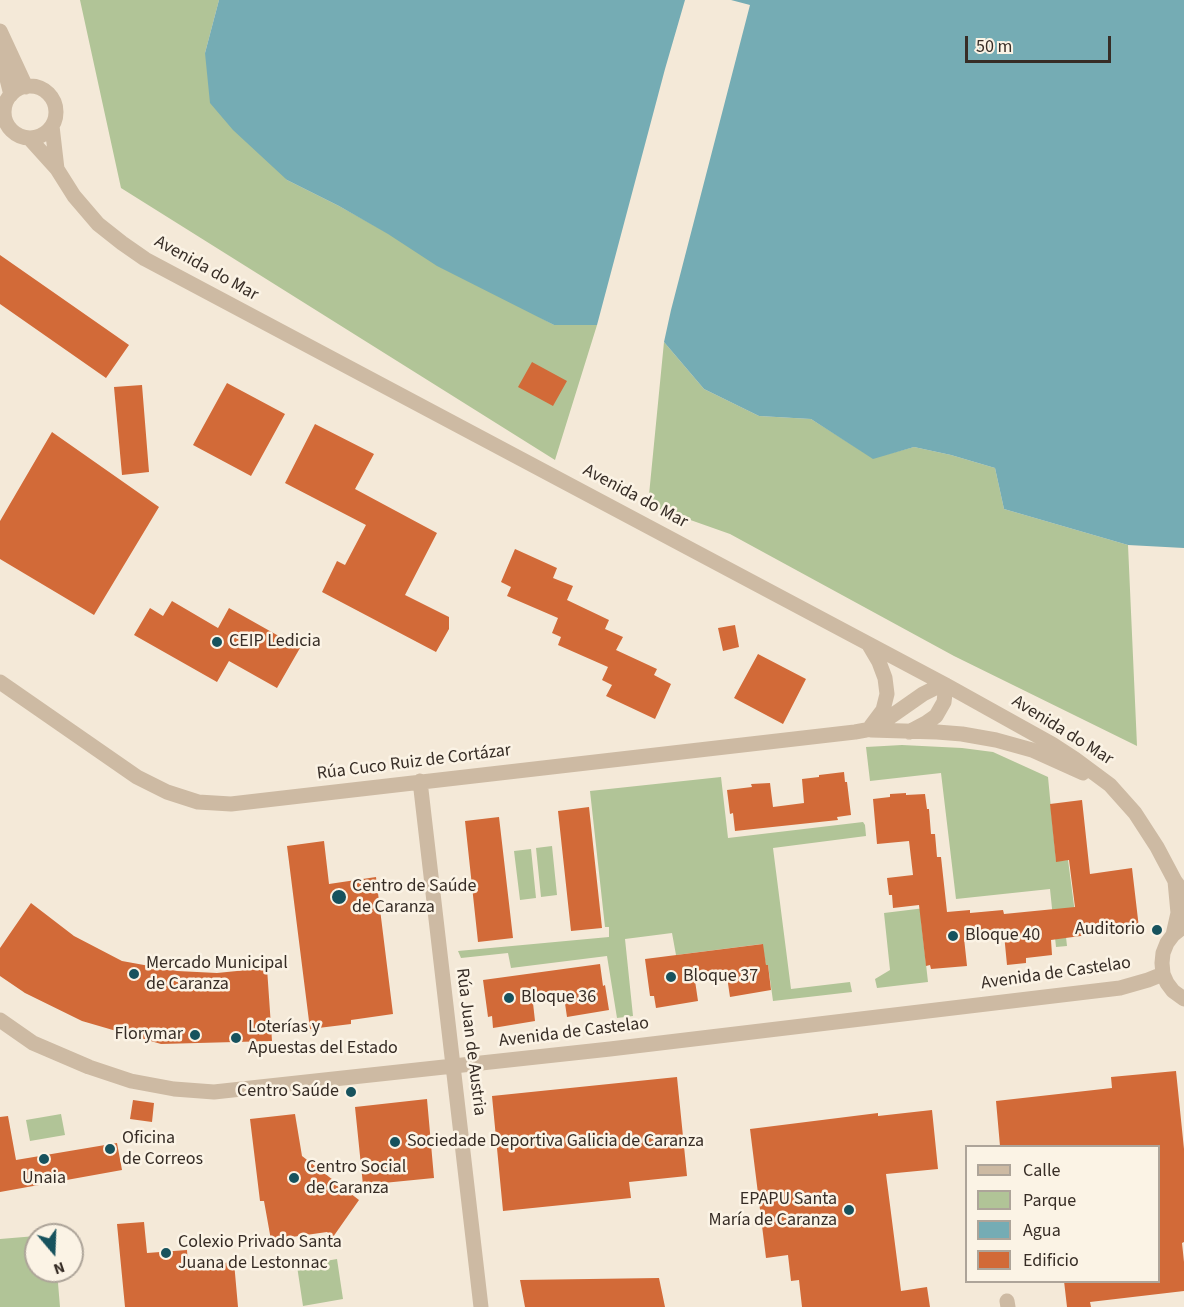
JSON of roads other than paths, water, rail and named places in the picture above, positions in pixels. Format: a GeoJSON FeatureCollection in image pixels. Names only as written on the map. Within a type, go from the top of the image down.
{"type":"FeatureCollection","features":[{"type":"Feature","properties":{"kind":"street"},"geometry":{"type":"LineString","coordinates":[[0,31],[26,87]]}},
{"type":"Feature","properties":{"kind":"street"},"geometry":{"type":"LineString","coordinates":[[0,51],[11,95]]}},
{"type":"Feature","properties":{"kind":"street"},"geometry":{"type":"LineString","coordinates":[[26,87],[43,90],[54,102],[56,110],[52,126],[42,135],[29,138],[4,128],[7,102],[11,95],[26,87]]}},
{"type":"Feature","properties":{"kind":"street","name":"Avenida do Mar"},"geometry":{"type":"LineString","coordinates":[[52,126],[57,169]]}},
{"type":"Feature","properties":{"kind":"street","name":"Avenida do Mar"},"geometry":{"type":"LineString","coordinates":[[29,138],[57,169],[74,196],[98,224],[145,259],[946,685],[1075,759],[1110,785],[1135,813],[1148,831],[1179,887],[1178,930],[1167,943],[1163,953],[1163,974]]}},
{"type":"Feature","properties":{"kind":"street"},"geometry":{"type":"LineString","coordinates":[[866,730],[884,710],[887,694],[885,678],[879,662],[868,645]]}},
{"type":"Feature","properties":{"kind":"street","name":"Rúa Cuco Ruiz de Cortázar"},"geometry":{"type":"LineString","coordinates":[[0,682],[137,777],[167,792],[198,802],[231,804],[866,730]]}},
{"type":"Feature","properties":{"kind":"street"},"geometry":{"type":"LineString","coordinates":[[866,730],[895,715],[922,694],[946,685],[944,702],[936,716],[909,732]]}},
{"type":"Feature","properties":{"kind":"street"},"geometry":{"type":"LineString","coordinates":[[866,730],[962,734],[996,740],[1032,750],[1110,785]]}},
{"type":"Feature","properties":{"kind":"street","name":"Rúa Juan de Austria"},"geometry":{"type":"LineString","coordinates":[[420,782],[482,1307]]}},
{"type":"Feature","properties":{"kind":"street"},"geometry":{"type":"LineString","coordinates":[[1163,974],[1173,991],[1184,999]]}},
{"type":"Feature","properties":{"kind":"street","name":"Avenida de Castelao"},"geometry":{"type":"LineString","coordinates":[[0,1020],[33,1043],[89,1067],[131,1081],[174,1089],[214,1092],[1120,988],[1163,974]]}},
{"type":"Feature","properties":{"kind":"water"},"geometry":{"type":"Polygon","coordinates":[[[219,0],[685,0],[597,325],[554,325],[437,266],[388,234],[287,180],[233,130],[210,103],[205,53],[219,0]]]}},
{"type":"Feature","properties":{"kind":"water"},"geometry":{"type":"Polygon","coordinates":[[[731,0],[1184,0],[1184,548],[1128,545],[1004,509],[995,468],[914,447],[873,459],[811,419],[759,416],[704,389],[664,342],[750,5],[731,0]]]}},
{"type":"Feature","properties":{"kind":"place","name":"CEIP Ledicia"},"geometry":{"type":"Point","coordinates":[217,642]}},
{"type":"Feature","properties":{"kind":"place","name":"Centro de Saúde de Caranza"},"geometry":{"type":"Point","coordinates":[339,897]}},
{"type":"Feature","properties":{"kind":"place","name":"Auditorio"},"geometry":{"type":"Point","coordinates":[1157,930]}},
{"type":"Feature","properties":{"kind":"place","name":"Bloque 40"},"geometry":{"type":"Point","coordinates":[953,936]}},
{"type":"Feature","properties":{"kind":"place","name":"Mercado Municipal de Caranza"},"geometry":{"type":"Point","coordinates":[134,974]}},
{"type":"Feature","properties":{"kind":"place","name":"Bloque 37"},"geometry":{"type":"Point","coordinates":[671,977]}},
{"type":"Feature","properties":{"kind":"place","name":"Bloque 36"},"geometry":{"type":"Point","coordinates":[509,998]}},
{"type":"Feature","properties":{"kind":"place","name":"Florymar"},"geometry":{"type":"Point","coordinates":[195,1035]}},
{"type":"Feature","properties":{"kind":"place","name":"Loterías y Apuestas del Estado"},"geometry":{"type":"Point","coordinates":[236,1038]}},
{"type":"Feature","properties":{"kind":"place","name":"Centro Saúde"},"geometry":{"type":"Point","coordinates":[351,1092]}},
{"type":"Feature","properties":{"kind":"place","name":"Sociedade Deportiva Galicia de Caranza"},"geometry":{"type":"Point","coordinates":[395,1142]}},
{"type":"Feature","properties":{"kind":"place","name":"Oficina de Correos"},"geometry":{"type":"Point","coordinates":[110,1149]}},
{"type":"Feature","properties":{"kind":"place","name":"Unaia"},"geometry":{"type":"Point","coordinates":[44,1159]}},
{"type":"Feature","properties":{"kind":"place","name":"Centro Social de Caranza"},"geometry":{"type":"Point","coordinates":[294,1178]}},
{"type":"Feature","properties":{"kind":"place","name":"EPAPU Santa María de Caranza"},"geometry":{"type":"Point","coordinates":[849,1210]}},
{"type":"Feature","properties":{"kind":"place","name":"Colexio Privado Santa Juana de Lestonnac"},"geometry":{"type":"Point","coordinates":[166,1253]}}]}
